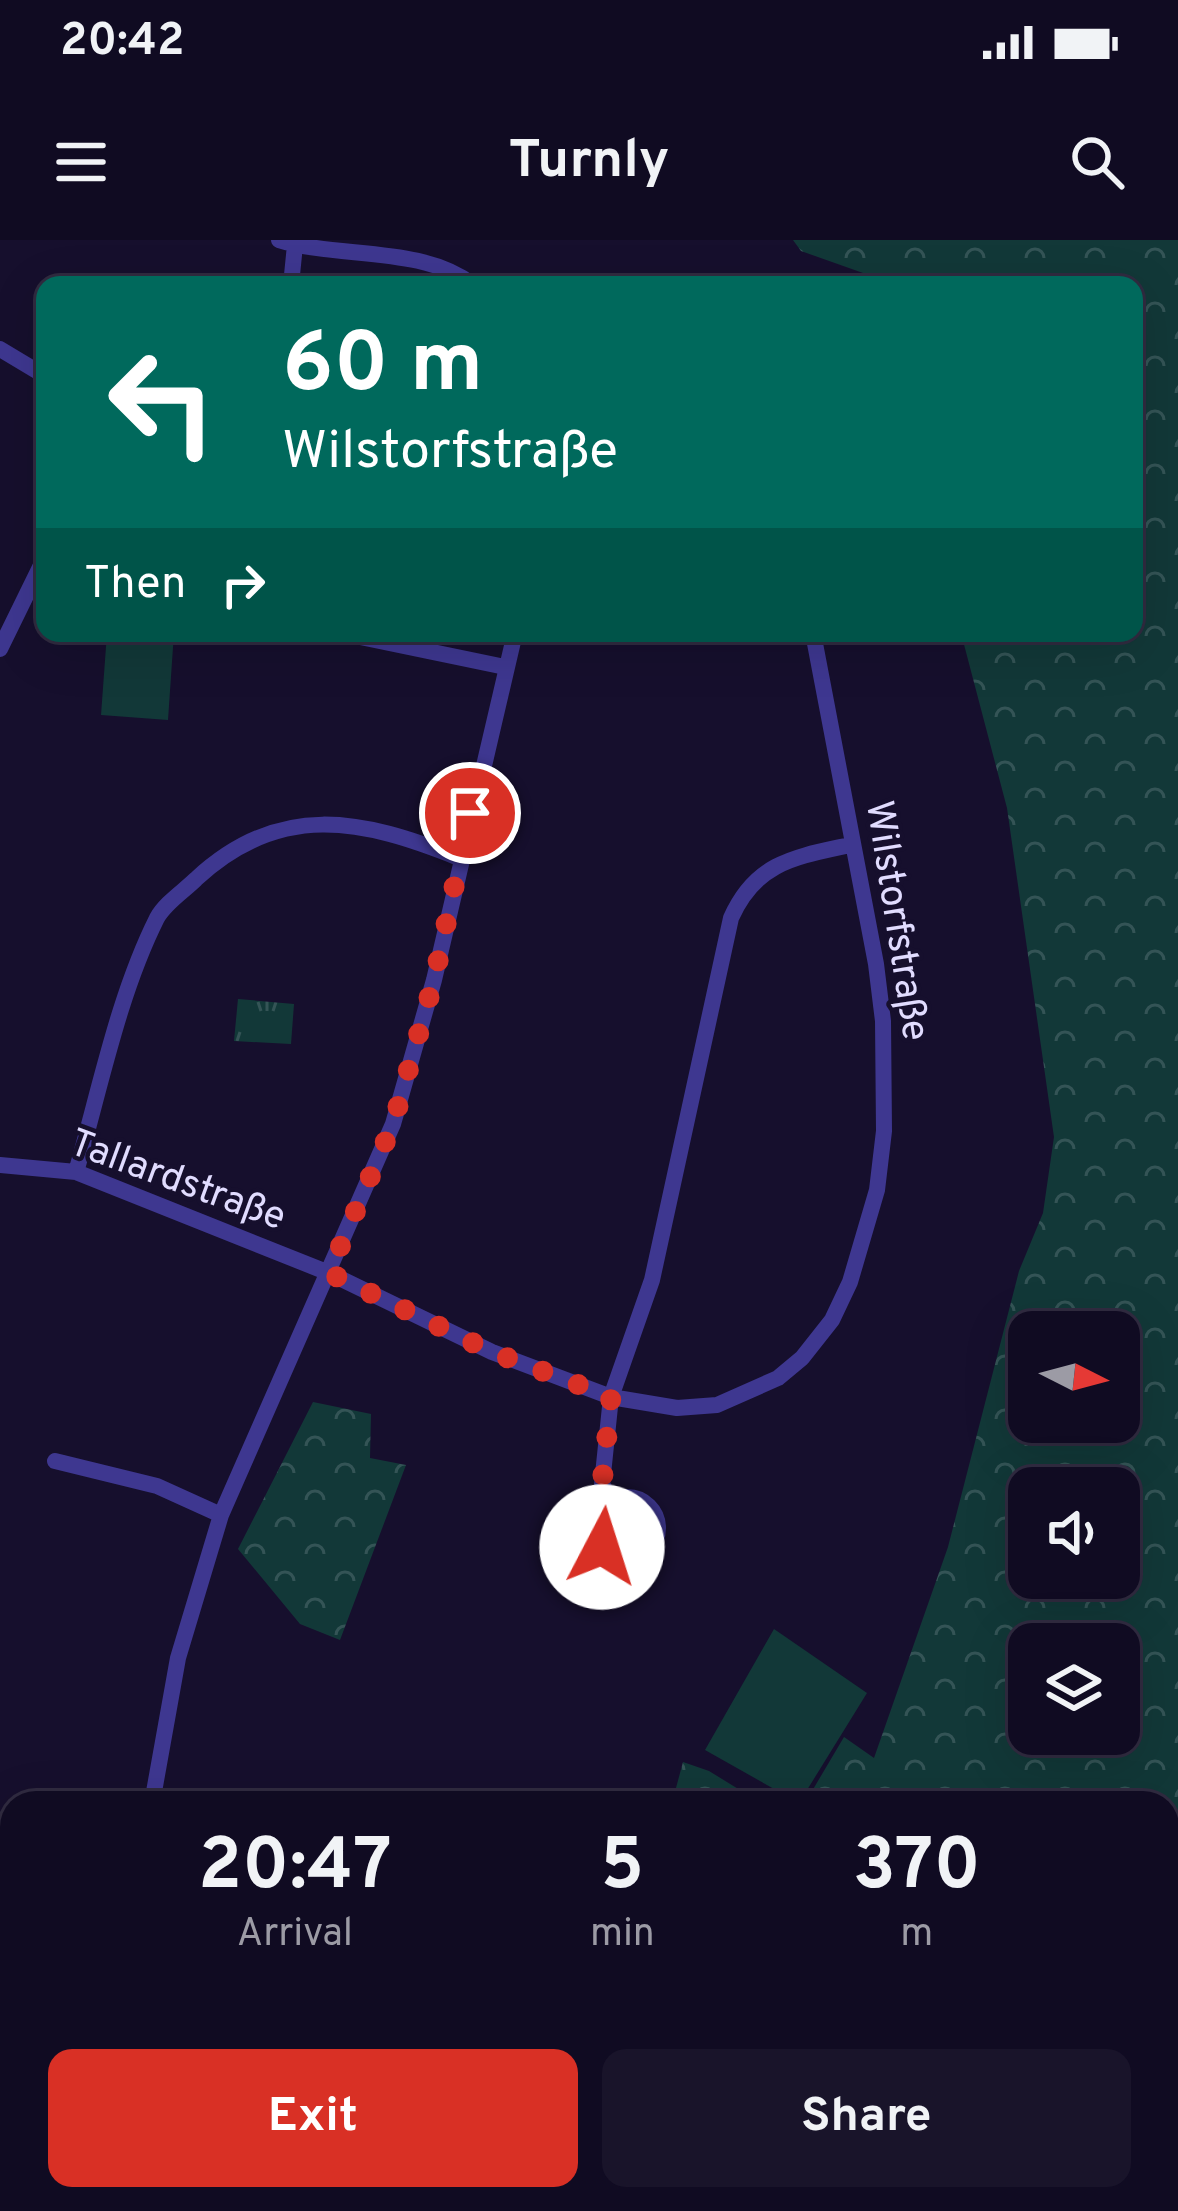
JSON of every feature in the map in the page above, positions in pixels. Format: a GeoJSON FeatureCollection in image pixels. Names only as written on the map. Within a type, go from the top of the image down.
{"type":"FeatureCollection","features":[{"type":"Feature","properties":{"kind":"street"},"geometry":{"type":"LineString","coordinates":[[290,276],[287,242],[384,255],[462,276]]}},
{"type":"Feature","properties":{"kind":"street"},"geometry":{"type":"LineString","coordinates":[[0,349],[36,371]]}},
{"type":"Feature","properties":{"kind":"street"},"geometry":{"type":"LineString","coordinates":[[0,649],[36,575]]}},
{"type":"Feature","properties":{"kind":"street"},"geometry":{"type":"LineString","coordinates":[[383,642],[505,668]]}},
{"type":"Feature","properties":{"kind":"street"},"geometry":{"type":"LineString","coordinates":[[154,1791],[178,1658],[221,1515],[393,1124],[434,980],[512,642]]}},
{"type":"Feature","properties":{"kind":"street","name":"Wilstorfstraße"},"geometry":{"type":"LineString","coordinates":[[329,1273],[492,1352],[611,1397],[677,1408],[717,1405],[746,1394],[802,1358],[832,1319],[850,1282],[877,1190],[885,1078],[876,964],[815,642]]}},
{"type":"Feature","properties":{"kind":"street"},"geometry":{"type":"LineString","coordinates":[[76,1172],[132,983],[159,913],[226,851],[302,823],[388,829],[459,857]]}},
{"type":"Feature","properties":{"kind":"street"},"geometry":{"type":"LineString","coordinates":[[610,1502],[602,1484],[611,1397],[652,1280],[672,1202],[730,918],[758,874],[781,860],[850,845]]}},
{"type":"Feature","properties":{"kind":"street","name":"Tallardstraße"},"geometry":{"type":"LineString","coordinates":[[0,1165],[76,1172],[329,1273]]}},
{"type":"Feature","properties":{"kind":"street"},"geometry":{"type":"LineString","coordinates":[[55,1461],[158,1486],[221,1515]]}},
{"type":"Feature","properties":{"kind":"green space"},"geometry":{"type":"Polygon","coordinates":[[[793,240],[1178,240],[1178,1791],[812,1791],[844,1737],[874,1758],[948,1547],[1008,1314],[1008,1443],[1140,1443],[1140,1311],[1009,1311],[1043,1213],[1054,1137],[1007,808],[963,642],[1143,642],[1143,276],[872,276],[801,251],[793,240]]]}},
{"type":"Feature","properties":{"kind":"green space"},"geometry":{"type":"Polygon","coordinates":[[[106,642],[173,642],[168,720],[101,715],[106,642]]]}},
{"type":"Feature","properties":{"kind":"green space"},"geometry":{"type":"Polygon","coordinates":[[[238,999],[294,1004],[291,1044],[234,1041],[238,999]]]}},
{"type":"Feature","properties":{"kind":"green space"},"geometry":{"type":"Polygon","coordinates":[[[313,1402],[371,1414],[370,1458],[406,1465],[340,1640],[300,1624],[238,1549],[313,1402]]]}},
{"type":"Feature","properties":{"kind":"green space"},"geometry":{"type":"Polygon","coordinates":[[[774,1629],[867,1693],[806,1791],[778,1791],[705,1750],[774,1629]]]}},
{"type":"Feature","properties":{"kind":"green space"},"geometry":{"type":"Polygon","coordinates":[[[683,1762],[742,1791],[675,1791],[683,1762]]]}},
{"type":"Feature","properties":{"kind":"route"},"geometry":{"type":"LineString","coordinates":[[470,813],[410,1069],[393,1124],[329,1273],[492,1352],[611,1397],[602,1484],[610,1502],[602,1508],[596,1527],[602,1547]]}}]}
